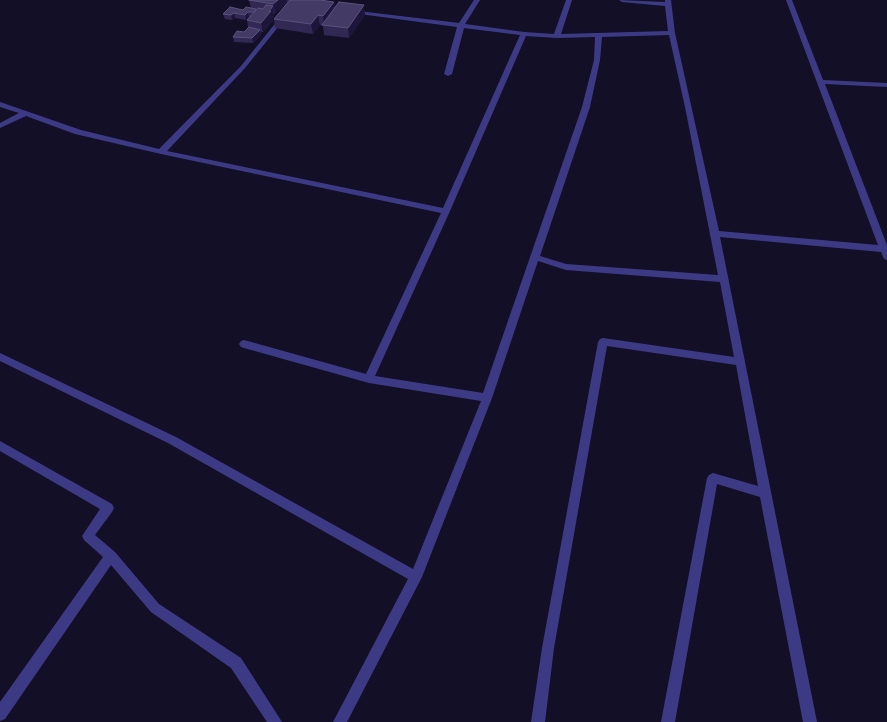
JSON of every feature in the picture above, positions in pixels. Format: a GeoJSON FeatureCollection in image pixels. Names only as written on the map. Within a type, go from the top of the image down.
{"type":"FeatureCollection","features":[{"type":"Feature","properties":{"kind":"street"},"geometry":{"type":"LineString","coordinates":[[448,74],[461,26],[477,0]]}},
{"type":"Feature","properties":{"kind":"street"},"geometry":{"type":"LineString","coordinates":[[557,36],[570,0]]}},
{"type":"Feature","properties":{"kind":"street"},"geometry":{"type":"LineString","coordinates":[[622,0],[668,2],[672,33],[715,234],[810,722]]}},
{"type":"Feature","properties":{"kind":"street"},"geometry":{"type":"LineString","coordinates":[[715,234],[886,253],[789,0]]}},
{"type":"Feature","properties":{"kind":"street"},"geometry":{"type":"LineString","coordinates":[[161,152],[244,67],[298,2]]}},
{"type":"Feature","properties":{"kind":"street"},"geometry":{"type":"LineString","coordinates":[[342,9],[524,34],[557,36],[672,33]]}},
{"type":"Feature","properties":{"kind":"street"},"geometry":{"type":"LineString","coordinates":[[369,379],[446,211],[524,34]]}},
{"type":"Feature","properties":{"kind":"street"},"geometry":{"type":"LineString","coordinates":[[340,722],[416,577],[486,398],[586,107],[597,60],[599,35]]}},
{"type":"Feature","properties":{"kind":"street"},"geometry":{"type":"LineString","coordinates":[[821,82],[887,85]]}},
{"type":"Feature","properties":{"kind":"street"},"geometry":{"type":"LineString","coordinates":[[0,104],[78,132],[161,152],[446,211]]}},
{"type":"Feature","properties":{"kind":"street"},"geometry":{"type":"LineString","coordinates":[[0,126],[26,113]]}},
{"type":"Feature","properties":{"kind":"street"},"geometry":{"type":"LineString","coordinates":[[534,258],[566,267],[723,278]]}},
{"type":"Feature","properties":{"kind":"street"},"geometry":{"type":"LineString","coordinates":[[538,722],[548,648],[603,342],[739,362]]}},
{"type":"Feature","properties":{"kind":"street"},"geometry":{"type":"LineString","coordinates":[[244,344],[369,379],[486,398]]}},
{"type":"Feature","properties":{"kind":"street"},"geometry":{"type":"LineString","coordinates":[[0,357],[172,440],[416,577]]}},
{"type":"Feature","properties":{"kind":"street"},"geometry":{"type":"LineString","coordinates":[[0,446],[108,508],[88,536],[111,556],[155,608],[236,663],[275,722]]}},
{"type":"Feature","properties":{"kind":"street"},"geometry":{"type":"LineString","coordinates":[[668,722],[713,478],[765,493]]}},
{"type":"Feature","properties":{"kind":"street"},"geometry":{"type":"LineString","coordinates":[[0,714],[111,556]]}},
{"type":"Feature","properties":{"kind":"building"},"geometry":{"type":"Polygon","coordinates":[[[249,0],[278,0],[273,4],[249,0]]]}},
{"type":"Feature","properties":{"kind":"building"},"geometry":{"type":"Polygon","coordinates":[[[290,0],[320,0],[334,2],[323,16],[318,15],[311,24],[274,19],[290,0]]]}},
{"type":"Feature","properties":{"kind":"building"},"geometry":{"type":"Polygon","coordinates":[[[339,2],[364,5],[348,28],[322,25],[339,2]]]}},
{"type":"Feature","properties":{"kind":"building"},"geometry":{"type":"Polygon","coordinates":[[[266,5],[273,6],[269,11],[271,11],[261,23],[247,20],[258,8],[263,9],[266,5]]]}},
{"type":"Feature","properties":{"kind":"building"},"geometry":{"type":"Polygon","coordinates":[[[230,7],[243,10],[246,7],[256,9],[254,12],[248,12],[245,15],[234,13],[231,15],[223,14],[230,7]]]}},
{"type":"Feature","properties":{"kind":"building"},"geometry":{"type":"Polygon","coordinates":[[[249,27],[260,30],[252,38],[233,37],[237,31],[244,32],[249,27]]]}}]}
